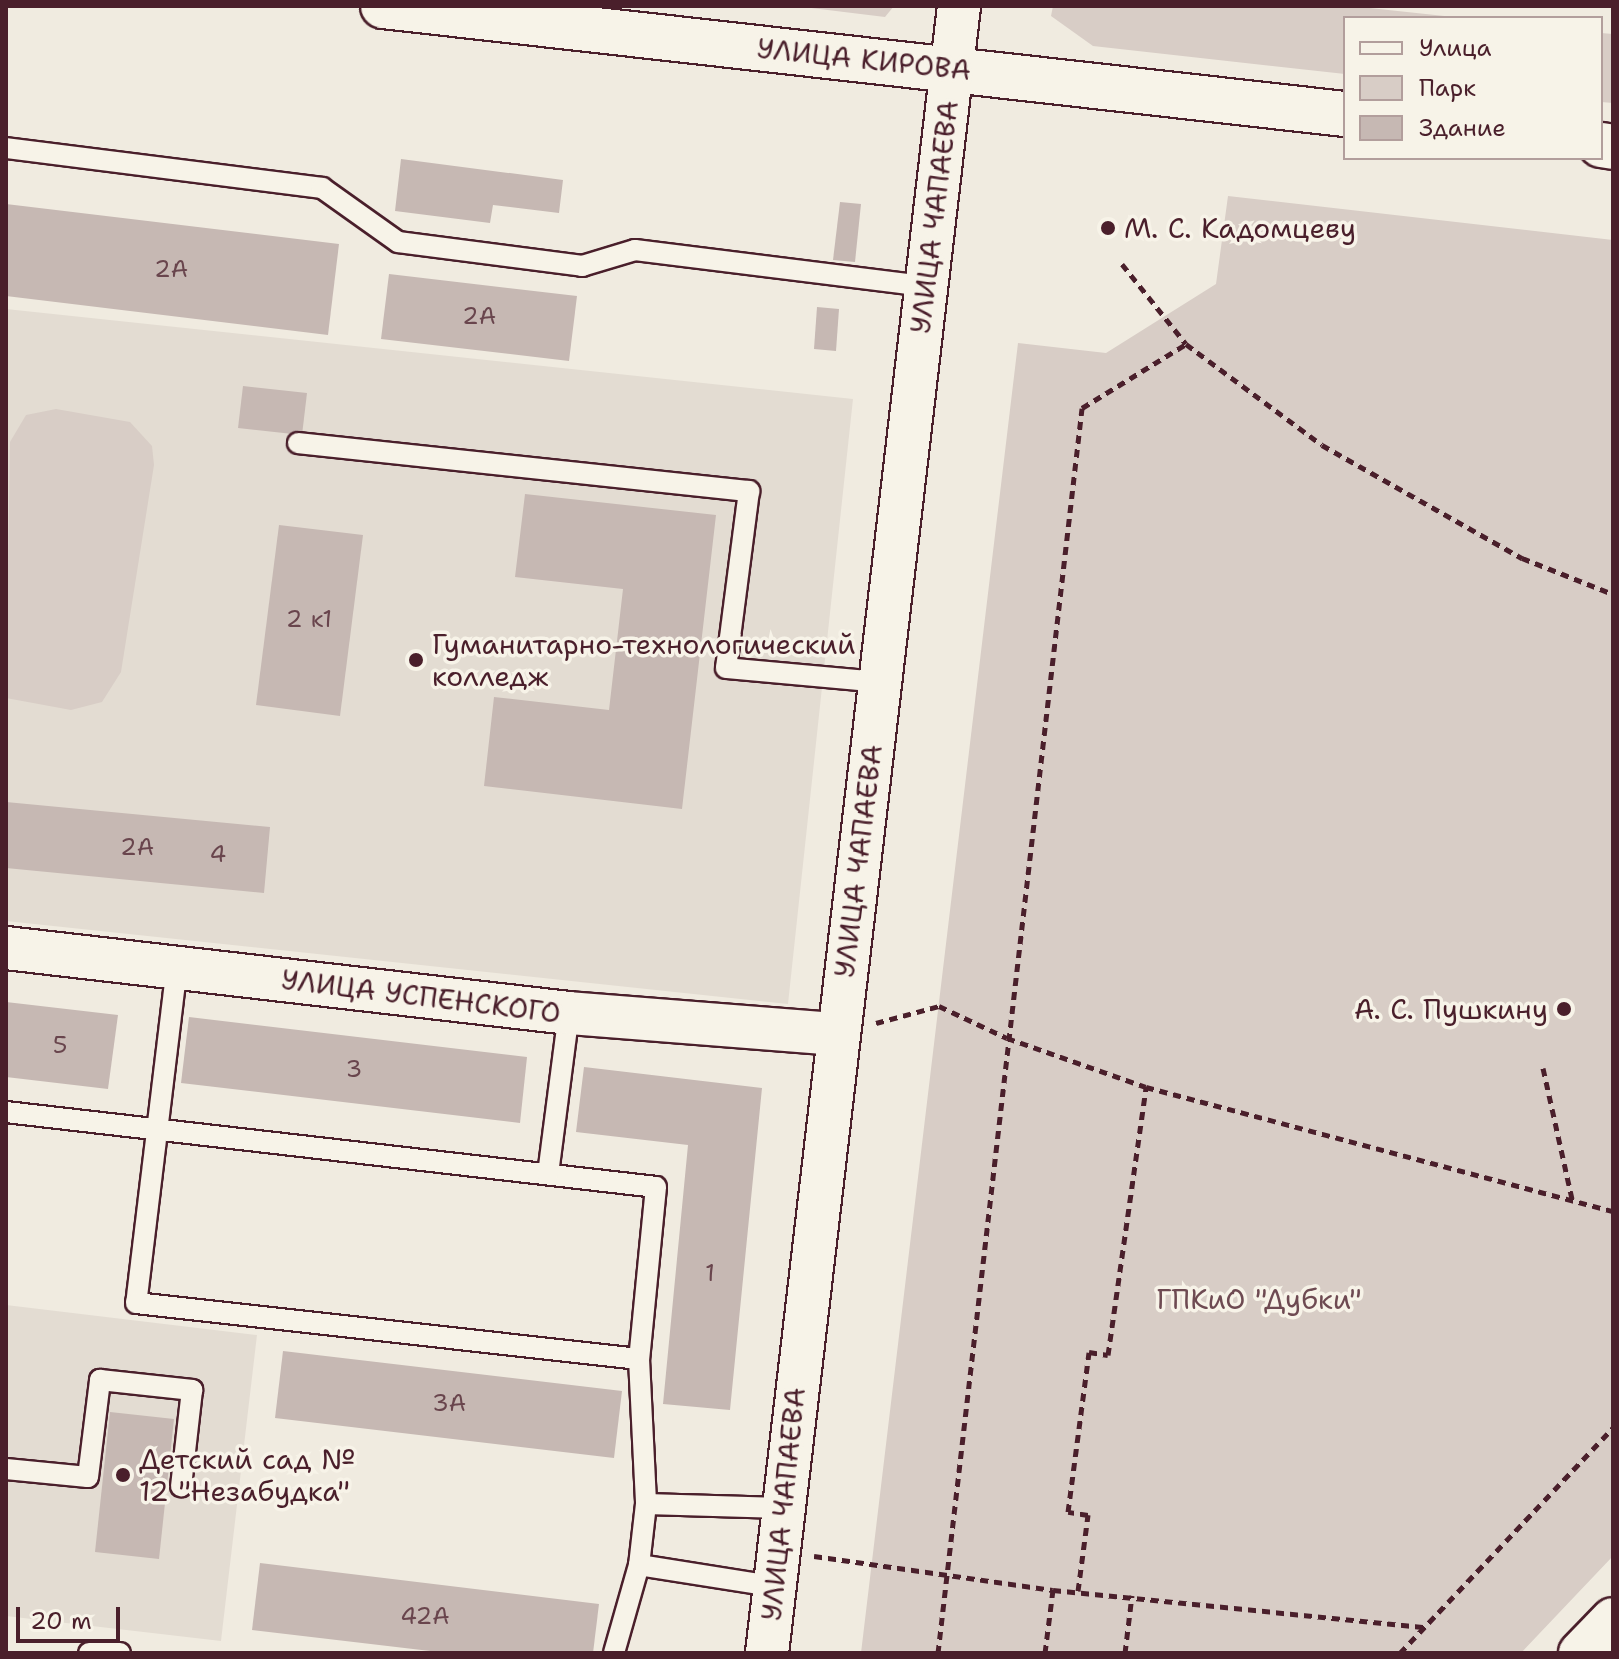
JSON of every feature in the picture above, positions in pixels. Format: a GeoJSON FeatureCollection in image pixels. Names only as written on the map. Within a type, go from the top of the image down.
{"type":"FeatureCollection","features":[{"type":"Feature","properties":{"kind":"main road","name":"УЛИЦА КИРОВА"},"geometry":{"type":"LineString","coordinates":[[383,6],[1343,114]]}},
{"type":"Feature","properties":{"kind":"street","name":"УЛИЦА ЧАПАЕВА"},"geometry":{"type":"LineString","coordinates":[[767,1653],[774,1569],[959,6]]}},
{"type":"Feature","properties":{"kind":"street","name":"УЛИЦА УСПЕНСКОГО"},"geometry":{"type":"LineString","coordinates":[[6,948],[569,1013],[838,1034]]}},
{"type":"Feature","properties":{"kind":"street"},"geometry":{"type":"LineString","coordinates":[[1580,1653],[1613,1619]]}},
{"type":"Feature","properties":{"kind":"lane"},"geometry":{"type":"LineString","coordinates":[[6,148],[322,188],[398,242],[582,266],[635,250],[926,286]]}},
{"type":"Feature","properties":{"kind":"lane"},"geometry":{"type":"LineString","coordinates":[[298,443],[749,491],[726,668],[879,682]]}},
{"type":"Feature","properties":{"kind":"lane"},"geometry":{"type":"LineString","coordinates":[[177,966],[136,1303],[639,1359]]}},
{"type":"Feature","properties":{"kind":"lane"},"geometry":{"type":"LineString","coordinates":[[548,1174],[569,1013]]}},
{"type":"Feature","properties":{"kind":"lane"},"geometry":{"type":"LineString","coordinates":[[6,1112],[656,1187],[639,1359],[646,1504],[639,1565],[614,1653]]}},
{"type":"Feature","properties":{"kind":"lane"},"geometry":{"type":"LineString","coordinates":[[6,1469],[88,1477],[100,1380],[192,1390],[181,1486]]}},
{"type":"Feature","properties":{"kind":"lane"},"geometry":{"type":"LineString","coordinates":[[646,1504],[782,1508]]}},
{"type":"Feature","properties":{"kind":"lane"},"geometry":{"type":"LineString","coordinates":[[639,1565],[774,1569]]}},
{"type":"Feature","properties":{"kind":"lane"},"geometry":{"type":"LineString","coordinates":[[89,1653],[120,1653]]}},
{"type":"Feature","properties":{"kind":"path"},"geometry":{"type":"LineString","coordinates":[[1122,264],[1186,344],[1322,445],[1522,558],[1613,594]]}},
{"type":"Feature","properties":{"kind":"path"},"geometry":{"type":"LineString","coordinates":[[938,1653],[1082,408],[1186,344]]}},
{"type":"Feature","properties":{"kind":"path"},"geometry":{"type":"LineString","coordinates":[[838,1034],[939,1006],[1007,1038],[1146,1087],[1613,1211]]}},
{"type":"Feature","properties":{"kind":"path"},"geometry":{"type":"LineString","coordinates":[[1543,1068],[1572,1199]]}},
{"type":"Feature","properties":{"kind":"path"},"geometry":{"type":"LineString","coordinates":[[1078,1591],[1088,1515],[1068,1512],[1089,1352],[1108,1355],[1146,1087]]}},
{"type":"Feature","properties":{"kind":"path"},"geometry":{"type":"LineString","coordinates":[[1400,1653],[1613,1428]]}},
{"type":"Feature","properties":{"kind":"path"},"geometry":{"type":"LineString","coordinates":[[774,1569],[949,1572],[1053,1590],[1132,1595],[1425,1627]]}},
{"type":"Feature","properties":{"kind":"path"},"geometry":{"type":"LineString","coordinates":[[1045,1653],[1053,1590]]}},
{"type":"Feature","properties":{"kind":"path"},"geometry":{"type":"LineString","coordinates":[[1125,1653],[1132,1595]]}},
{"type":"Feature","properties":{"kind":"shaded area","name":"Гуманитарно-технологический колледж"},"geometry":{"type":"Polygon","coordinates":[[[6,309],[853,399],[788,1004],[6,921],[6,309]]]}},
{"type":"Feature","properties":{"kind":"shaded area","name":"Детский сад № 12 \"Незабудка\""},"geometry":{"type":"Polygon","coordinates":[[[6,1305],[257,1335],[221,1641],[6,1616],[6,1305]]]}},
{"type":"Feature","properties":{"kind":"green space"},"geometry":{"type":"Polygon","coordinates":[[[795,6],[894,6],[885,17],[795,6]]]}},
{"type":"Feature","properties":{"kind":"green space"},"geometry":{"type":"Polygon","coordinates":[[[1053,6],[1351,6],[1444,16],[1343,16],[1343,74],[1093,46],[1051,16],[1053,6]]]}},
{"type":"Feature","properties":{"kind":"green space"},"geometry":{"type":"Polygon","coordinates":[[[1603,33],[1613,34],[1613,103],[1603,102],[1603,33]]]}},
{"type":"Feature","properties":{"kind":"green space","name":"ГПКиО \"Дубки\""},"geometry":{"type":"Polygon","coordinates":[[[1228,196],[1613,240],[1613,1556],[1521,1653],[861,1653],[1018,343],[1106,353],[1216,284],[1228,196]]]}},
{"type":"Feature","properties":{"kind":"green space"},"geometry":{"type":"Polygon","coordinates":[[[56,409],[130,422],[152,446],[154,465],[121,672],[102,702],[71,710],[6,698],[10,442],[26,415],[56,409]]]}},
{"type":"Feature","properties":{"kind":"building"},"geometry":{"type":"Polygon","coordinates":[[[401,159],[563,180],[559,213],[493,205],[490,223],[395,211],[401,159]]]}},
{"type":"Feature","properties":{"kind":"building"},"geometry":{"type":"Polygon","coordinates":[[[840,202],[861,204],[855,262],[833,260],[840,202]]]}},
{"type":"Feature","properties":{"kind":"building"},"geometry":{"type":"Polygon","coordinates":[[[6,204],[339,244],[328,335],[6,296],[6,204]]]}},
{"type":"Feature","properties":{"kind":"building"},"geometry":{"type":"Polygon","coordinates":[[[389,274],[577,296],[569,361],[381,339],[389,274]]]}},
{"type":"Feature","properties":{"kind":"building"},"geometry":{"type":"Polygon","coordinates":[[[817,307],[839,309],[836,351],[814,349],[817,307]]]}},
{"type":"Feature","properties":{"kind":"building"},"geometry":{"type":"Polygon","coordinates":[[[243,386],[307,393],[302,435],[238,428],[243,386]]]}},
{"type":"Feature","properties":{"kind":"building"},"geometry":{"type":"Polygon","coordinates":[[[525,494],[716,515],[682,809],[484,786],[494,697],[609,710],[623,589],[515,577],[525,494]]]}},
{"type":"Feature","properties":{"kind":"building"},"geometry":{"type":"Polygon","coordinates":[[[279,525],[363,535],[340,716],[256,705],[279,525]]]}},
{"type":"Feature","properties":{"kind":"building"},"geometry":{"type":"Polygon","coordinates":[[[6,802],[270,827],[264,893],[6,868],[6,802]]]}},
{"type":"Feature","properties":{"kind":"building"},"geometry":{"type":"Polygon","coordinates":[[[6,1002],[118,1015],[108,1089],[6,1077],[6,1002]]]}},
{"type":"Feature","properties":{"kind":"building"},"geometry":{"type":"Polygon","coordinates":[[[189,1017],[527,1057],[520,1123],[181,1083],[189,1017]]]}},
{"type":"Feature","properties":{"kind":"building"},"geometry":{"type":"Polygon","coordinates":[[[584,1067],[762,1088],[730,1410],[663,1404],[688,1145],[576,1132],[584,1067]]]}},
{"type":"Feature","properties":{"kind":"building"},"geometry":{"type":"Polygon","coordinates":[[[283,1351],[622,1391],[614,1458],[275,1418],[283,1351]]]}},
{"type":"Feature","properties":{"kind":"building"},"geometry":{"type":"Polygon","coordinates":[[[110,1412],[174,1419],[159,1559],[95,1552],[110,1412]]]}},
{"type":"Feature","properties":{"kind":"building"},"geometry":{"type":"Polygon","coordinates":[[[260,1563],[599,1604],[593,1653],[447,1653],[252,1630],[260,1563]]]}},
{"type":"Feature","properties":{"kind":"place","name":"М. С. Кадомцеву"},"geometry":{"type":"Point","coordinates":[1108,228]}},
{"type":"Feature","properties":{"kind":"place","name":"Гуманитарно-технологический колледж"},"geometry":{"type":"Point","coordinates":[416,660]}},
{"type":"Feature","properties":{"kind":"place","name":"А. С. Пушкину"},"geometry":{"type":"Point","coordinates":[1564,1009]}},
{"type":"Feature","properties":{"kind":"place","name":"Детский сад № 12 \"Незабудка\""},"geometry":{"type":"Point","coordinates":[123,1475]}}]}
